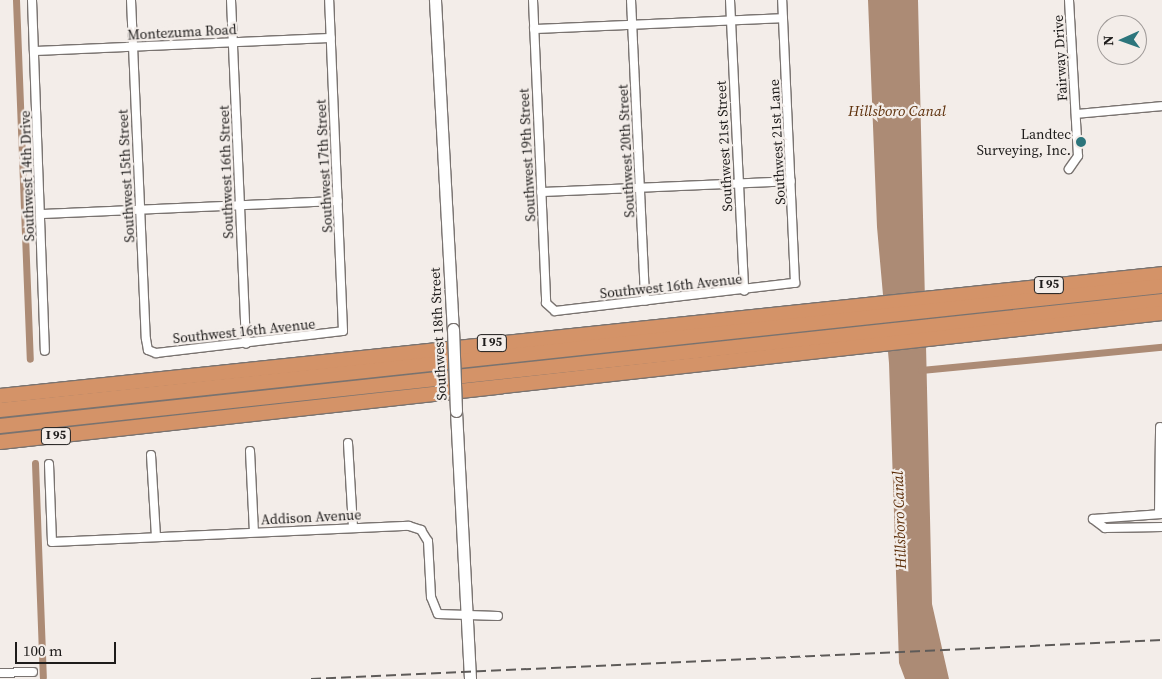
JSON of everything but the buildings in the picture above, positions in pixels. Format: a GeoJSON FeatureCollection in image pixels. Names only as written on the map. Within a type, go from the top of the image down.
{"type":"FeatureCollection","features":[{"type":"Feature","properties":{"kind":"highway","name":"I 95"},"geometry":{"type":"LineString","coordinates":[[0,397],[872,309],[1162,274]]}},
{"type":"Feature","properties":{"kind":"highway"},"geometry":{"type":"LineString","coordinates":[[937,302],[1162,286]]}},
{"type":"Feature","properties":{"kind":"highway"},"geometry":{"type":"LineString","coordinates":[[939,330],[1162,302]]}},
{"type":"Feature","properties":{"kind":"highway"},"geometry":{"type":"LineString","coordinates":[[0,410],[872,309]]}},
{"type":"Feature","properties":{"kind":"highway","name":"I 95"},"geometry":{"type":"LineString","coordinates":[[0,442],[874,337],[939,330],[1162,313]]}},
{"type":"Feature","properties":{"kind":"highway"},"geometry":{"type":"LineString","coordinates":[[0,426],[874,337]]}},
{"type":"Feature","properties":{"kind":"main road","name":"Southwest 18th Street"},"geometry":{"type":"LineString","coordinates":[[429,0],[437,49]]}},
{"type":"Feature","properties":{"kind":"main road","name":"Southwest 18th Street"},"geometry":{"type":"LineString","coordinates":[[435,0],[470,679]]}},
{"type":"Feature","properties":{"kind":"main road","name":"Southwest 18th Street"},"geometry":{"type":"LineString","coordinates":[[465,679],[466,617]]}},
{"type":"Feature","properties":{"kind":"street","name":"Southwest 14th Drive"},"geometry":{"type":"LineString","coordinates":[[32,0],[45,351]]}},
{"type":"Feature","properties":{"kind":"street","name":"Southwest 15th Street"},"geometry":{"type":"LineString","coordinates":[[131,0],[148,350]]}},
{"type":"Feature","properties":{"kind":"street","name":"Southwest 16th Street"},"geometry":{"type":"LineString","coordinates":[[231,0],[246,344]]}},
{"type":"Feature","properties":{"kind":"street","name":"Southwest 17th Street"},"geometry":{"type":"LineString","coordinates":[[329,0],[343,331]]}},
{"type":"Feature","properties":{"kind":"street","name":"Southwest 19th Street"},"geometry":{"type":"LineString","coordinates":[[533,0],[541,192],[549,308]]}},
{"type":"Feature","properties":{"kind":"street","name":"Southwest 20th Street"},"geometry":{"type":"LineString","coordinates":[[631,0],[645,301]]}},
{"type":"Feature","properties":{"kind":"street","name":"Southwest 21st Street"},"geometry":{"type":"LineString","coordinates":[[730,0],[744,291]]}},
{"type":"Feature","properties":{"kind":"street","name":"Southwest 21st Lane"},"geometry":{"type":"LineString","coordinates":[[782,0],[795,283]]}},
{"type":"Feature","properties":{"kind":"street","name":"Fairway Drive"},"geometry":{"type":"LineString","coordinates":[[1069,0],[1078,156],[1069,169]]}},
{"type":"Feature","properties":{"kind":"street"},"geometry":{"type":"LineString","coordinates":[[534,29],[783,18]]}},
{"type":"Feature","properties":{"kind":"street","name":"Montezuma Road"},"geometry":{"type":"LineString","coordinates":[[34,51],[330,38]]}},
{"type":"Feature","properties":{"kind":"street","name":"Fairway Drive"},"geometry":{"type":"LineString","coordinates":[[1076,114],[1162,106]]}},
{"type":"Feature","properties":{"kind":"street"},"geometry":{"type":"LineString","coordinates":[[541,192],[790,181]]}},
{"type":"Feature","properties":{"kind":"street"},"geometry":{"type":"LineString","coordinates":[[41,214],[338,201]]}},
{"type":"Feature","properties":{"kind":"street","name":"Southwest 16th Avenue"},"geometry":{"type":"LineString","coordinates":[[549,308],[744,291],[795,283]]}},
{"type":"Feature","properties":{"kind":"street","name":"Southwest 16th Avenue"},"geometry":{"type":"LineString","coordinates":[[148,350],[246,344],[343,331]]}},
{"type":"Feature","properties":{"kind":"street"},"geometry":{"type":"LineString","coordinates":[[1160,427],[1160,514],[1092,519],[1105,528],[1162,527]]}},
{"type":"Feature","properties":{"kind":"street"},"geometry":{"type":"LineString","coordinates":[[348,443],[353,528]]}},
{"type":"Feature","properties":{"kind":"street"},"geometry":{"type":"LineString","coordinates":[[250,451],[254,532]]}},
{"type":"Feature","properties":{"kind":"street"},"geometry":{"type":"LineString","coordinates":[[151,455],[156,537]]}},
{"type":"Feature","properties":{"kind":"street","name":"Addison Avenue"},"geometry":{"type":"LineString","coordinates":[[49,464],[52,542],[402,525],[421,530],[430,547],[433,607],[446,617],[498,616]]}},
{"type":"Feature","properties":{"kind":"street"},"geometry":{"type":"LineString","coordinates":[[0,673],[32,672]]}},
{"type":"Feature","properties":{"kind":"water","name":"Hillsboro Canal"},"geometry":{"type":"Polygon","coordinates":[[[868,0],[918,0],[932,604],[949,679],[905,679],[899,663],[889,363],[877,227],[868,0]]]}},
{"type":"Feature","properties":{"kind":"waterway"},"geometry":{"type":"LineString","coordinates":[[16,0],[30,359]]}},
{"type":"Feature","properties":{"kind":"waterway"},"geometry":{"type":"LineString","coordinates":[[921,370],[1162,347]]}},
{"type":"Feature","properties":{"kind":"waterway"},"geometry":{"type":"LineString","coordinates":[[35,463],[43,677]]}},
{"type":"Feature","properties":{"kind":"railway"},"geometry":{"type":"LineString","coordinates":[[311,679],[1162,640]]}},
{"type":"Feature","properties":{"kind":"place","name":"Landtec Surveying, Inc."},"geometry":{"type":"Point","coordinates":[1081,142]}}]}
